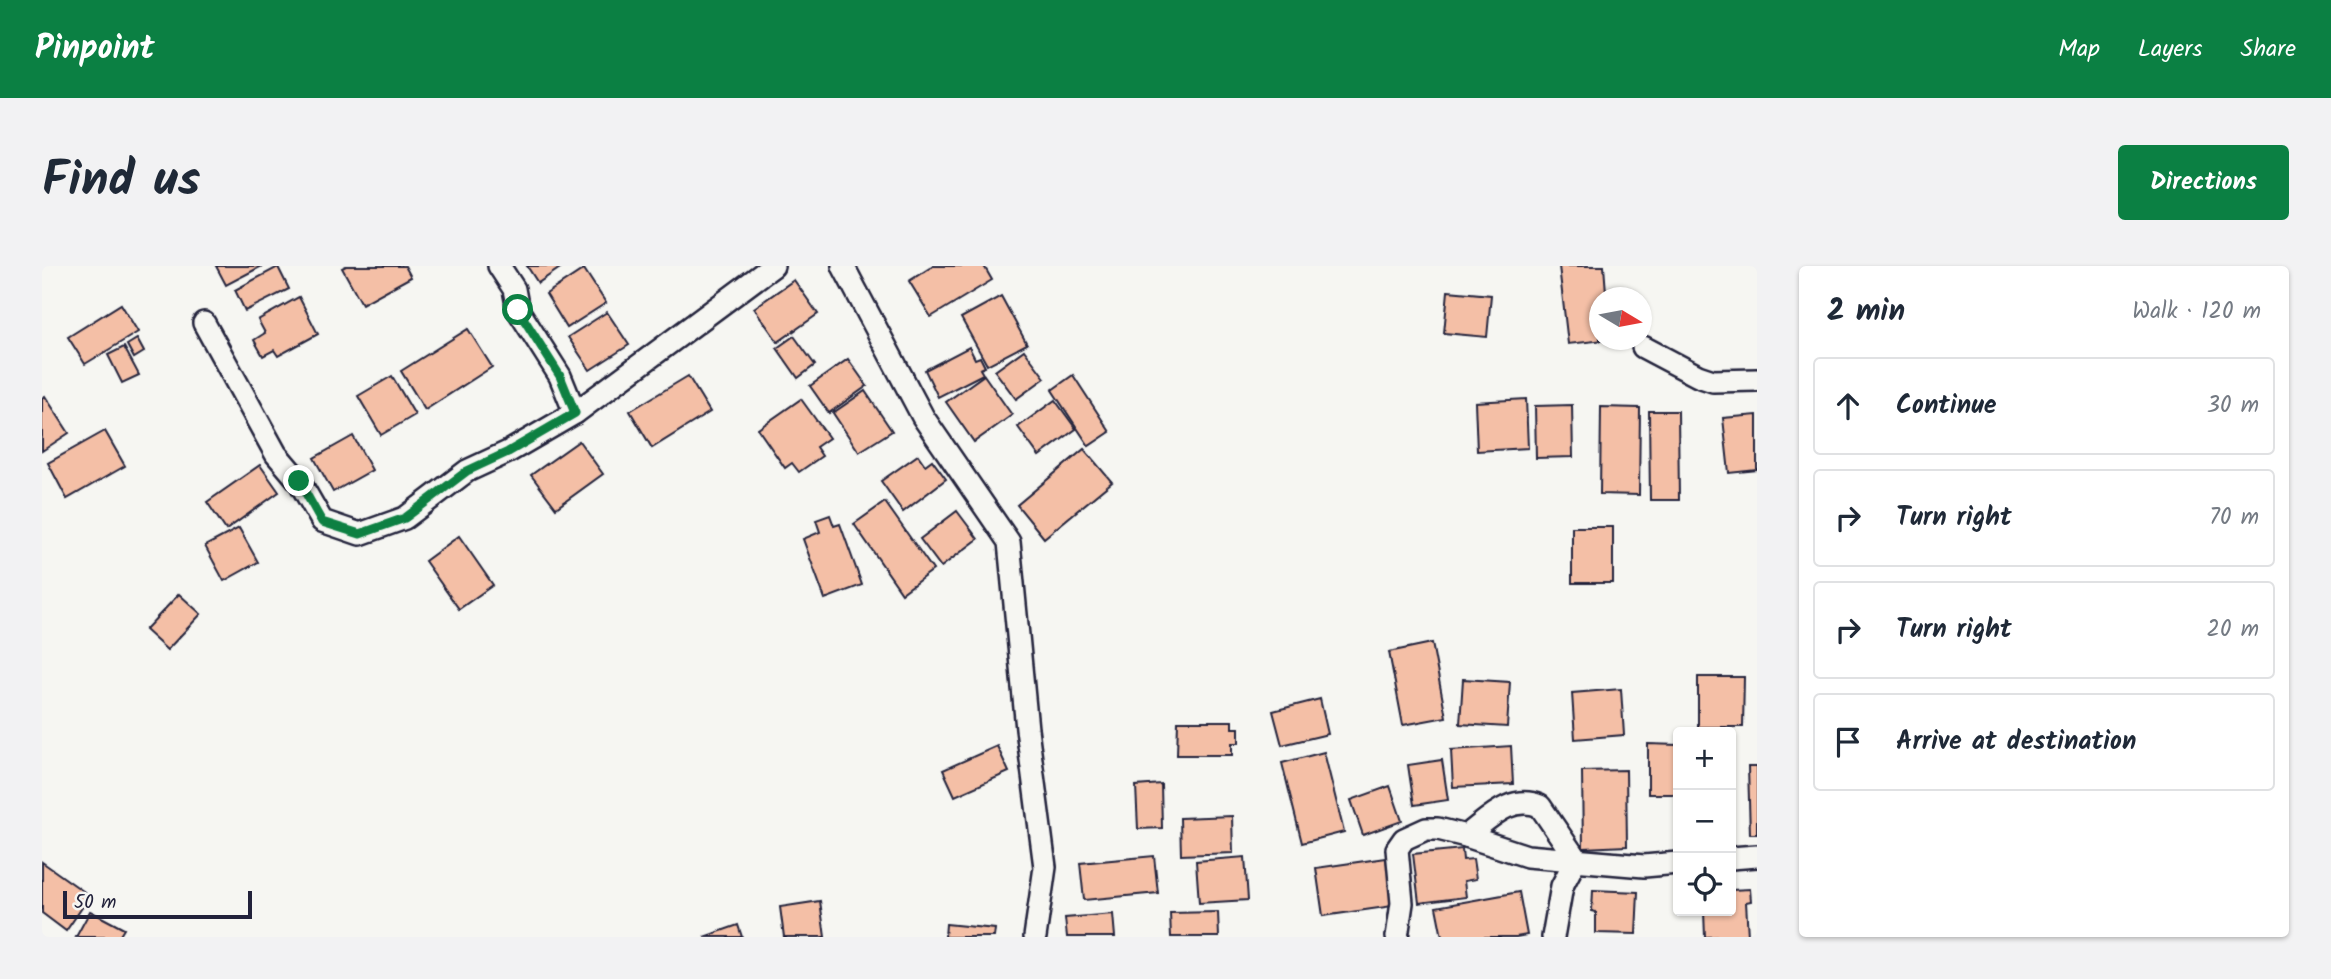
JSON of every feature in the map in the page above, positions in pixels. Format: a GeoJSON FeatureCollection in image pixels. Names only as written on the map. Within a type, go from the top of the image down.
{"type":"FeatureCollection","features":[{"type":"Feature","properties":{"kind":"street"},"geometry":{"type":"LineString","coordinates":[[499,266],[514,289],[518,310],[560,376],[575,413]]}},
{"type":"Feature","properties":{"kind":"street"},"geometry":{"type":"LineString","coordinates":[[204,323],[276,454],[299,481],[322,522],[360,534],[405,518],[467,471],[508,452],[575,413],[773,266]]}},
{"type":"Feature","properties":{"kind":"street"},"geometry":{"type":"LineString","coordinates":[[843,266],[923,417],[1009,542],[1027,729],[1045,867],[1035,937]]}},
{"type":"Feature","properties":{"kind":"street"},"geometry":{"type":"LineString","coordinates":[[1649,350],[1713,381],[1757,380]]}},
{"type":"Feature","properties":{"kind":"street"},"geometry":{"type":"LineString","coordinates":[[1466,836],[1511,804],[1531,802],[1540,806],[1576,859]]}},
{"type":"Feature","properties":{"kind":"street"},"geometry":{"type":"LineString","coordinates":[[1397,937],[1402,903],[1397,849],[1404,839],[1426,829],[1466,836],[1527,856],[1644,866],[1673,863]]}},
{"type":"Feature","properties":{"kind":"street"},"geometry":{"type":"LineString","coordinates":[[1736,858],[1757,856]]}},
{"type":"Feature","properties":{"kind":"street"},"geometry":{"type":"LineString","coordinates":[[1553,937],[1562,886],[1576,859]]}},
{"type":"Feature","properties":{"kind":"building"},"geometry":{"type":"Polygon","coordinates":[[[216,266],[262,266],[226,285],[216,266]]]}},
{"type":"Feature","properties":{"kind":"building"},"geometry":{"type":"Polygon","coordinates":[[[405,266],[411,277],[362,304],[342,268],[405,266]]]}},
{"type":"Feature","properties":{"kind":"building"},"geometry":{"type":"Polygon","coordinates":[[[527,266],[563,266],[538,283],[527,266]]]}},
{"type":"Feature","properties":{"kind":"building"},"geometry":{"type":"Polygon","coordinates":[[[933,266],[984,266],[992,280],[931,317],[909,281],[933,266]]]}},
{"type":"Feature","properties":{"kind":"building"},"geometry":{"type":"Polygon","coordinates":[[[1559,266],[1604,266],[1606,287],[1589,287],[1589,342],[1568,344],[1559,266]]]}},
{"type":"Feature","properties":{"kind":"building"},"geometry":{"type":"Polygon","coordinates":[[[278,267],[289,289],[245,311],[235,290],[278,267]]]}},
{"type":"Feature","properties":{"kind":"building"},"geometry":{"type":"Polygon","coordinates":[[[584,269],[606,303],[567,328],[546,294],[584,269]]]}},
{"type":"Feature","properties":{"kind":"building"},"geometry":{"type":"Polygon","coordinates":[[[794,280],[818,314],[778,342],[754,308],[794,280]]]}},
{"type":"Feature","properties":{"kind":"building"},"geometry":{"type":"Polygon","coordinates":[[[1448,291],[1491,295],[1487,337],[1444,333],[1448,291]]]}},
{"type":"Feature","properties":{"kind":"building"},"geometry":{"type":"Polygon","coordinates":[[[1001,296],[1027,344],[987,365],[961,318],[1001,296]]]}},
{"type":"Feature","properties":{"kind":"building"},"geometry":{"type":"Polygon","coordinates":[[[299,297],[318,334],[278,356],[274,350],[263,356],[254,340],[265,333],[258,320],[299,297]]]}},
{"type":"Feature","properties":{"kind":"building"},"geometry":{"type":"Polygon","coordinates":[[[121,304],[138,332],[85,364],[68,337],[121,304]]]}},
{"type":"Feature","properties":{"kind":"building"},"geometry":{"type":"Polygon","coordinates":[[[607,312],[629,345],[590,370],[568,337],[607,312]]]}},
{"type":"Feature","properties":{"kind":"building"},"geometry":{"type":"Polygon","coordinates":[[[468,329],[492,367],[425,410],[401,371],[468,329]]]}},
{"type":"Feature","properties":{"kind":"building"},"geometry":{"type":"Polygon","coordinates":[[[794,336],[815,365],[798,378],[777,348],[794,336]]]}},
{"type":"Feature","properties":{"kind":"building"},"geometry":{"type":"Polygon","coordinates":[[[137,339],[144,352],[134,358],[127,345],[137,339]]]}},
{"type":"Feature","properties":{"kind":"building"},"geometry":{"type":"Polygon","coordinates":[[[124,347],[139,375],[122,383],[108,355],[124,347]]]}},
{"type":"Feature","properties":{"kind":"building"},"geometry":{"type":"Polygon","coordinates":[[[969,347],[975,359],[980,357],[985,367],[980,369],[983,374],[938,397],[925,370],[969,347]]]}},
{"type":"Feature","properties":{"kind":"building"},"geometry":{"type":"Polygon","coordinates":[[[1024,350],[1045,378],[1016,399],[995,371],[1024,350]]]}},
{"type":"Feature","properties":{"kind":"building"},"geometry":{"type":"Polygon","coordinates":[[[848,359],[867,386],[829,413],[810,386],[848,359]]]}},
{"type":"Feature","properties":{"kind":"building"},"geometry":{"type":"Polygon","coordinates":[[[984,375],[1012,415],[974,442],[946,402],[984,375]]]}},
{"type":"Feature","properties":{"kind":"building"},"geometry":{"type":"Polygon","coordinates":[[[1073,375],[1110,432],[1089,446],[1052,390],[1073,375]]]}},
{"type":"Feature","properties":{"kind":"building"},"geometry":{"type":"Polygon","coordinates":[[[392,376],[415,415],[381,435],[358,396],[392,376]]]}},
{"type":"Feature","properties":{"kind":"building"},"geometry":{"type":"Polygon","coordinates":[[[688,376],[710,412],[652,448],[630,411],[688,376]]]}},
{"type":"Feature","properties":{"kind":"building"},"geometry":{"type":"Polygon","coordinates":[[[865,391],[892,431],[859,452],[833,413],[865,391]]]}},
{"type":"Feature","properties":{"kind":"building"},"geometry":{"type":"Polygon","coordinates":[[[45,396],[69,433],[42,451],[42,398],[45,396]]]}},
{"type":"Feature","properties":{"kind":"building"},"geometry":{"type":"Polygon","coordinates":[[[801,399],[829,438],[816,447],[822,456],[799,472],[792,463],[785,468],[758,429],[801,399]]]}},
{"type":"Feature","properties":{"kind":"building"},"geometry":{"type":"Polygon","coordinates":[[[1526,399],[1528,448],[1477,451],[1475,402],[1526,399]]]}},
{"type":"Feature","properties":{"kind":"building"},"geometry":{"type":"Polygon","coordinates":[[[1055,400],[1076,429],[1039,456],[1018,427],[1055,400]]]}},
{"type":"Feature","properties":{"kind":"building"},"geometry":{"type":"Polygon","coordinates":[[[1572,405],[1573,457],[1536,458],[1535,406],[1572,405]]]}},
{"type":"Feature","properties":{"kind":"building"},"geometry":{"type":"Polygon","coordinates":[[[1601,407],[1640,408],[1639,495],[1600,494],[1601,407]]]}},
{"type":"Feature","properties":{"kind":"building"},"geometry":{"type":"Polygon","coordinates":[[[1649,411],[1678,411],[1679,500],[1650,500],[1649,411]]]}},
{"type":"Feature","properties":{"kind":"building"},"geometry":{"type":"Polygon","coordinates":[[[1757,415],[1757,470],[1729,473],[1723,418],[1757,415]]]}},
{"type":"Feature","properties":{"kind":"building"},"geometry":{"type":"Polygon","coordinates":[[[105,431],[125,466],[67,499],[48,463],[105,431]]]}},
{"type":"Feature","properties":{"kind":"building"},"geometry":{"type":"Polygon","coordinates":[[[353,436],[372,470],[333,492],[314,458],[353,436]]]}},
{"type":"Feature","properties":{"kind":"building"},"geometry":{"type":"Polygon","coordinates":[[[579,441],[603,474],[556,508],[531,475],[579,441]]]}},
{"type":"Feature","properties":{"kind":"building"},"geometry":{"type":"Polygon","coordinates":[[[1084,449],[1112,482],[1044,538],[1017,505],[1084,449]]]}},
{"type":"Feature","properties":{"kind":"building"},"geometry":{"type":"Polygon","coordinates":[[[918,455],[925,465],[932,460],[946,479],[903,512],[881,481],[918,455]]]}},
{"type":"Feature","properties":{"kind":"building"},"geometry":{"type":"Polygon","coordinates":[[[260,465],[279,492],[226,530],[207,502],[260,465]]]}},
{"type":"Feature","properties":{"kind":"building"},"geometry":{"type":"Polygon","coordinates":[[[885,502],[933,570],[902,593],[854,524],[885,502]]]}},
{"type":"Feature","properties":{"kind":"building"},"geometry":{"type":"Polygon","coordinates":[[[957,511],[978,539],[941,567],[920,539],[957,511]]]}},
{"type":"Feature","properties":{"kind":"building"},"geometry":{"type":"Polygon","coordinates":[[[830,515],[834,526],[840,524],[862,585],[825,599],[803,539],[820,532],[816,520],[830,515]]]}},
{"type":"Feature","properties":{"kind":"building"},"geometry":{"type":"Polygon","coordinates":[[[1572,527],[1613,527],[1613,583],[1572,583],[1572,527]]]}},
{"type":"Feature","properties":{"kind":"building"},"geometry":{"type":"Polygon","coordinates":[[[239,528],[258,562],[224,581],[205,546],[239,528]]]}},
{"type":"Feature","properties":{"kind":"building"},"geometry":{"type":"Polygon","coordinates":[[[459,536],[493,585],[459,609],[425,561],[459,536]]]}},
{"type":"Feature","properties":{"kind":"building"},"geometry":{"type":"Polygon","coordinates":[[[179,594],[201,614],[167,650],[145,630],[179,594]]]}},
{"type":"Feature","properties":{"kind":"building"},"geometry":{"type":"Polygon","coordinates":[[[1432,643],[1446,717],[1403,725],[1389,652],[1432,643]]]}},
{"type":"Feature","properties":{"kind":"building"},"geometry":{"type":"Polygon","coordinates":[[[1698,677],[1744,677],[1743,727],[1698,727],[1698,677]]]}},
{"type":"Feature","properties":{"kind":"building"},"geometry":{"type":"Polygon","coordinates":[[[1463,679],[1510,682],[1507,727],[1460,724],[1463,679]]]}},
{"type":"Feature","properties":{"kind":"building"},"geometry":{"type":"Polygon","coordinates":[[[1621,689],[1624,735],[1575,739],[1572,693],[1621,689]]]}},
{"type":"Feature","properties":{"kind":"building"},"geometry":{"type":"Polygon","coordinates":[[[1320,699],[1328,734],[1282,745],[1273,711],[1320,699]]]}},
{"type":"Feature","properties":{"kind":"building"},"geometry":{"type":"Polygon","coordinates":[[[1178,721],[1232,721],[1232,728],[1239,728],[1239,743],[1232,743],[1232,755],[1177,755],[1178,721]]]}},
{"type":"Feature","properties":{"kind":"building"},"geometry":{"type":"Polygon","coordinates":[[[1648,744],[1673,745],[1673,794],[1648,794],[1648,744]]]}},
{"type":"Feature","properties":{"kind":"building"},"geometry":{"type":"Polygon","coordinates":[[[997,746],[1009,772],[955,796],[943,770],[997,746]]]}},
{"type":"Feature","properties":{"kind":"building"},"geometry":{"type":"Polygon","coordinates":[[[1511,746],[1513,784],[1453,787],[1451,750],[1511,746]]]}},
{"type":"Feature","properties":{"kind":"building"},"geometry":{"type":"Polygon","coordinates":[[[1324,752],[1344,832],[1302,843],[1282,763],[1324,752]]]}},
{"type":"Feature","properties":{"kind":"building"},"geometry":{"type":"Polygon","coordinates":[[[1442,760],[1448,800],[1414,805],[1408,765],[1442,760]]]}},
{"type":"Feature","properties":{"kind":"building"},"geometry":{"type":"Polygon","coordinates":[[[1748,767],[1757,767],[1757,834],[1750,834],[1748,767]]]}},
{"type":"Feature","properties":{"kind":"building"},"geometry":{"type":"Polygon","coordinates":[[[1626,770],[1627,846],[1583,848],[1582,771],[1626,770]]]}},
{"type":"Feature","properties":{"kind":"building"},"geometry":{"type":"Polygon","coordinates":[[[1161,784],[1162,828],[1138,829],[1136,786],[1161,784]]]}},
{"type":"Feature","properties":{"kind":"building"},"geometry":{"type":"Polygon","coordinates":[[[1390,786],[1402,821],[1363,835],[1351,800],[1390,786]]]}},
{"type":"Feature","properties":{"kind":"building"},"geometry":{"type":"Polygon","coordinates":[[[1232,816],[1233,853],[1181,855],[1180,818],[1232,816]]]}},
{"type":"Feature","properties":{"kind":"building"},"geometry":{"type":"Polygon","coordinates":[[[1462,849],[1463,860],[1473,859],[1476,879],[1464,881],[1466,897],[1419,903],[1413,854],[1462,849]]]}},
{"type":"Feature","properties":{"kind":"building"},"geometry":{"type":"Polygon","coordinates":[[[1154,856],[1158,893],[1084,900],[1080,863],[1154,856]]]}},
{"type":"Feature","properties":{"kind":"building"},"geometry":{"type":"Polygon","coordinates":[[[1245,857],[1248,900],[1199,903],[1196,861],[1245,857]]]}},
{"type":"Feature","properties":{"kind":"building"},"geometry":{"type":"Polygon","coordinates":[[[1386,858],[1393,906],[1323,916],[1316,868],[1386,858]]]}},
{"type":"Feature","properties":{"kind":"building"},"geometry":{"type":"Polygon","coordinates":[[[42,862],[90,896],[66,931],[42,913],[42,862]]]}},
{"type":"Feature","properties":{"kind":"building"},"geometry":{"type":"Polygon","coordinates":[[[1750,889],[1751,901],[1746,902],[1748,936],[1705,937],[1704,916],[1736,916],[1736,890],[1750,889]]]}},
{"type":"Feature","properties":{"kind":"building"},"geometry":{"type":"Polygon","coordinates":[[[1593,890],[1638,892],[1636,934],[1596,933],[1596,912],[1592,911],[1593,890]]]}},
{"type":"Feature","properties":{"kind":"building"},"geometry":{"type":"Polygon","coordinates":[[[1519,892],[1527,935],[1442,937],[1436,907],[1519,892]]]}},
{"type":"Feature","properties":{"kind":"building"},"geometry":{"type":"Polygon","coordinates":[[[820,901],[825,937],[784,937],[780,907],[820,901]]]}},
{"type":"Feature","properties":{"kind":"building"},"geometry":{"type":"Polygon","coordinates":[[[90,911],[124,929],[119,937],[76,937],[90,911]]]}},
{"type":"Feature","properties":{"kind":"building"},"geometry":{"type":"Polygon","coordinates":[[[1218,912],[1219,937],[1171,937],[1170,913],[1218,912]]]}},
{"type":"Feature","properties":{"kind":"building"},"geometry":{"type":"Polygon","coordinates":[[[1113,914],[1115,937],[1067,937],[1065,918],[1113,914]]]}},
{"type":"Feature","properties":{"kind":"building"},"geometry":{"type":"Polygon","coordinates":[[[946,924],[995,929],[994,937],[945,937],[946,924]]]}},
{"type":"Feature","properties":{"kind":"building"},"geometry":{"type":"Polygon","coordinates":[[[738,925],[742,937],[704,937],[738,925]]]}},
{"type":"Feature","properties":{"kind":"route"},"geometry":{"type":"LineString","coordinates":[[299,481],[322,522],[360,534],[405,518],[467,471],[508,452],[575,413],[560,376],[518,310]]}}]}
